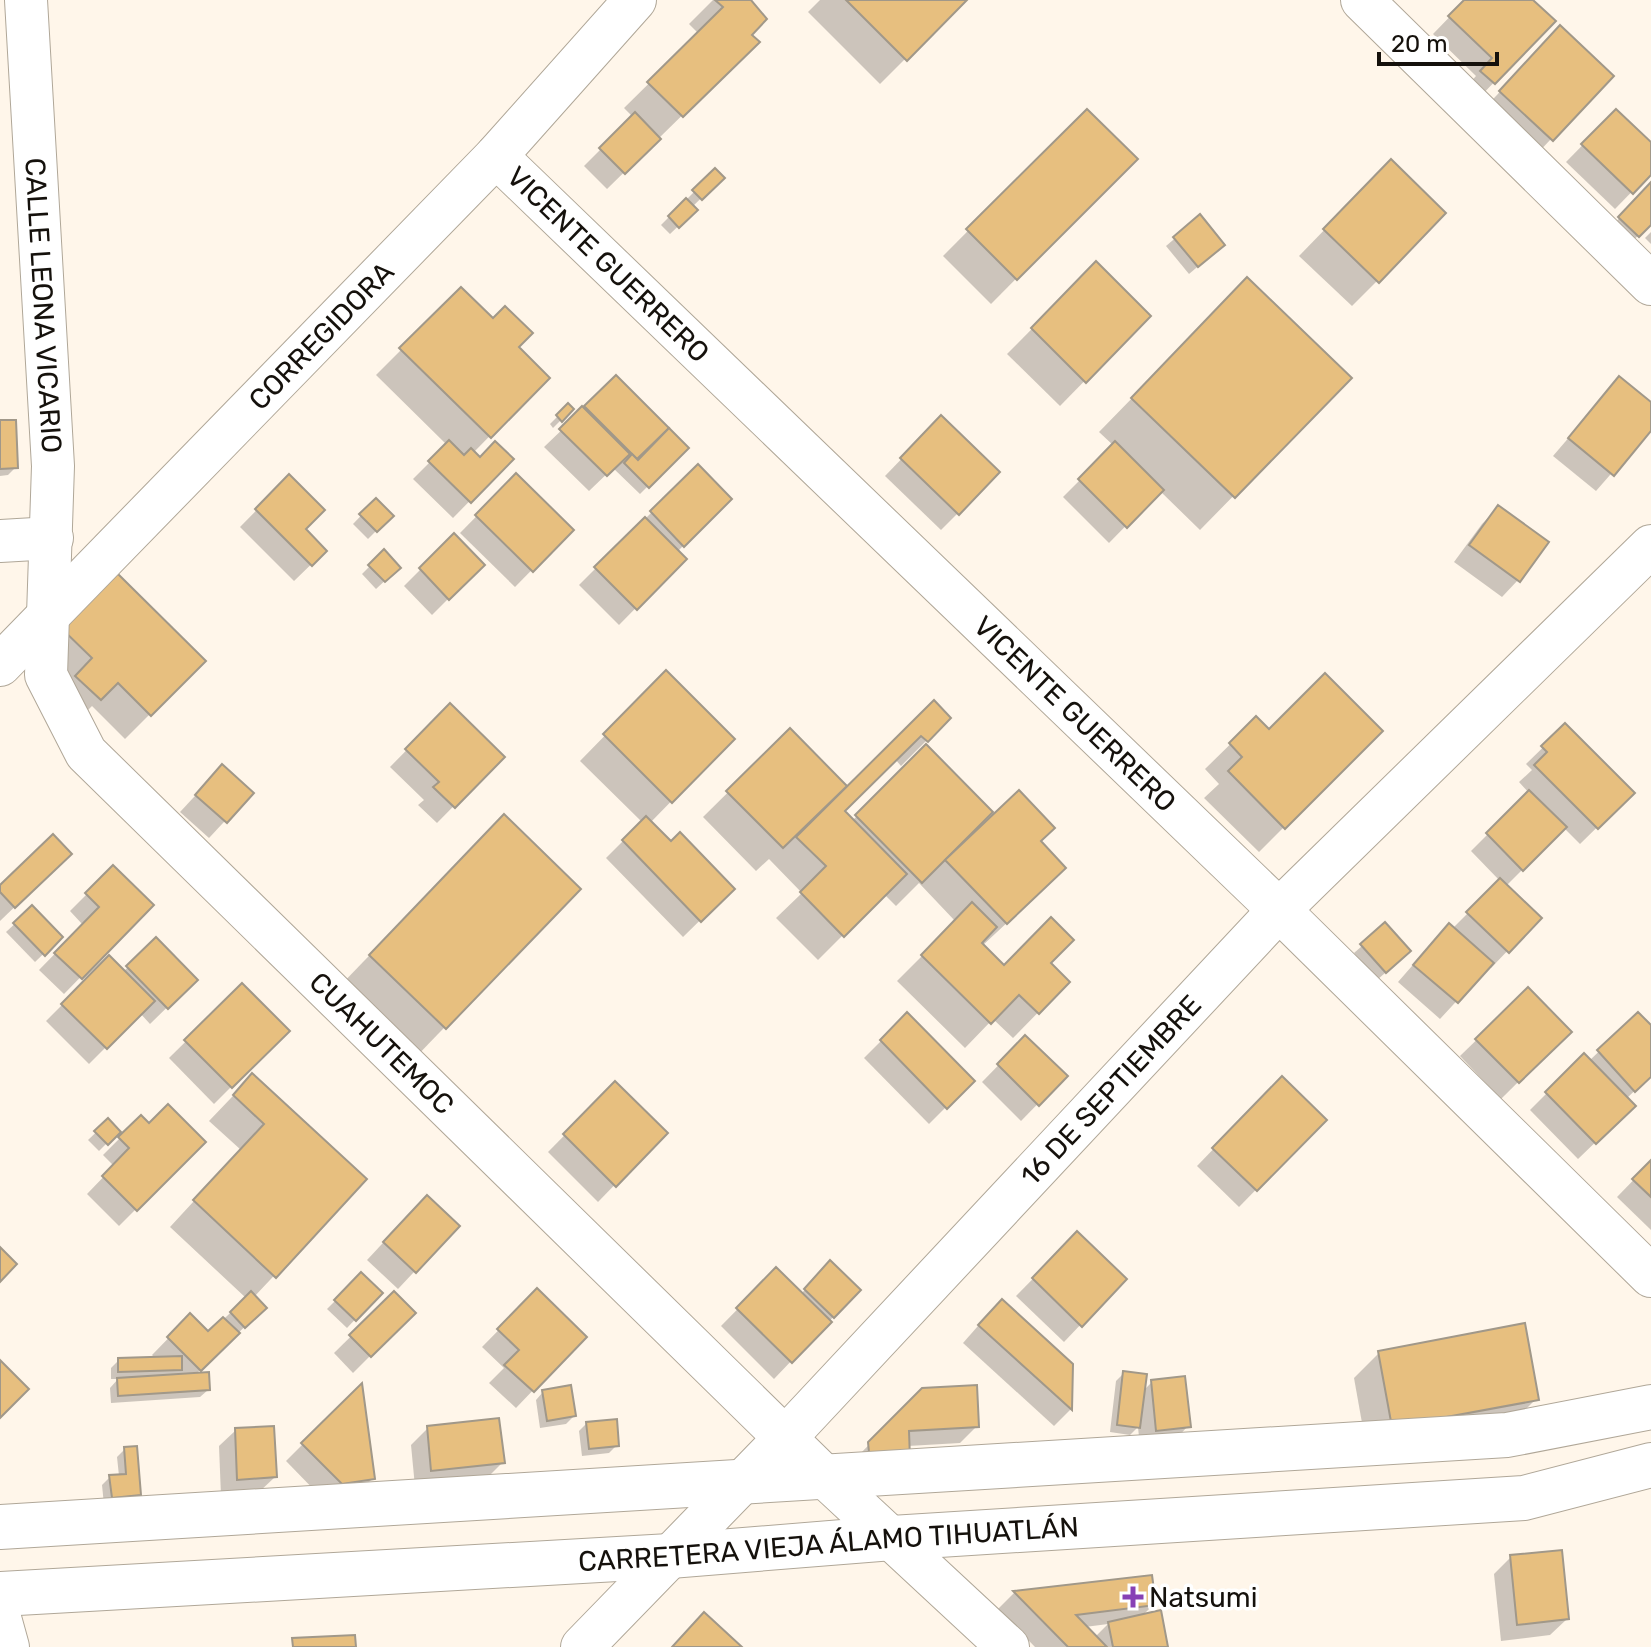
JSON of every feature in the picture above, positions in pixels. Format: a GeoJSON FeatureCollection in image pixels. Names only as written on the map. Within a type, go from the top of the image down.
{"type":"FeatureCollection","features":[{"type":"Feature","properties":{"kind":"main road"},"geometry":{"type":"LineString","coordinates":[[0,1527],[1507,1435],[1651,1407]]}},
{"type":"Feature","properties":{"kind":"main road","name":"CARRETERA VIEJA ÁLAMO TIHUATLÁN"},"geometry":{"type":"LineString","coordinates":[[0,1594],[670,1556],[892,1538],[1524,1498],[1651,1465]]}},
{"type":"Feature","properties":{"kind":"street","name":"CALLE LEONA VICARIO"},"geometry":{"type":"LineString","coordinates":[[26,0],[53,466],[49,612]]}},
{"type":"Feature","properties":{"kind":"street","name":"CORREGIDORA"},"geometry":{"type":"LineString","coordinates":[[0,665],[496,156],[635,0]]}},
{"type":"Feature","properties":{"kind":"street"},"geometry":{"type":"LineString","coordinates":[[1362,0],[1651,284]]}},
{"type":"Feature","properties":{"kind":"street","name":"VICENTE GUERRERO"},"geometry":{"type":"LineString","coordinates":[[496,156],[1279,910],[1651,1276]]}},
{"type":"Feature","properties":{"kind":"street"},"geometry":{"type":"LineString","coordinates":[[0,541],[52,538]]}},
{"type":"Feature","properties":{"kind":"street","name":"16 DE SEPTIEMBRE"},"geometry":{"type":"LineString","coordinates":[[582,1647],[785,1438],[1279,910],[1651,546]]}},
{"type":"Feature","properties":{"kind":"street","name":"CUAHUTEMOC"},"geometry":{"type":"LineString","coordinates":[[49,612],[46,675],[86,753],[826,1478],[1008,1647]]}},
{"type":"Feature","properties":{"kind":"street"},"geometry":{"type":"LineString","coordinates":[[0,1618],[8,1647]]}},
{"type":"Feature","properties":{"kind":"building"},"geometry":{"type":"Polygon","coordinates":[[[715,0],[751,0],[767,19],[752,35],[760,42],[683,117],[647,82],[723,7],[715,0]]]}},
{"type":"Feature","properties":{"kind":"building"},"geometry":{"type":"Polygon","coordinates":[[[846,0],[967,0],[907,61],[846,0]]]}},
{"type":"Feature","properties":{"kind":"building"},"geometry":{"type":"Polygon","coordinates":[[[1464,0],[1533,0],[1556,21],[1495,84],[1480,71],[1492,58],[1448,16],[1464,0]]]}},
{"type":"Feature","properties":{"kind":"building"},"geometry":{"type":"Polygon","coordinates":[[[1560,25],[1614,76],[1553,141],[1499,91],[1560,25]]]}},
{"type":"Feature","properties":{"kind":"building"},"geometry":{"type":"Polygon","coordinates":[[[1087,109],[1138,159],[1017,280],[966,229],[1087,109]]]}},
{"type":"Feature","properties":{"kind":"building"},"geometry":{"type":"Polygon","coordinates":[[[1616,109],[1651,142],[1651,175],[1633,194],[1581,144],[1616,109]]]}},
{"type":"Feature","properties":{"kind":"building"},"geometry":{"type":"Polygon","coordinates":[[[635,112],[661,139],[625,174],[599,148],[635,112]]]}},
{"type":"Feature","properties":{"kind":"building"},"geometry":{"type":"Polygon","coordinates":[[[1391,159],[1446,213],[1379,283],[1323,229],[1391,159]]]}},
{"type":"Feature","properties":{"kind":"building"},"geometry":{"type":"Polygon","coordinates":[[[715,168],[725,178],[702,200],[692,190],[715,168]]]}},
{"type":"Feature","properties":{"kind":"building"},"geometry":{"type":"Polygon","coordinates":[[[1651,182],[1651,225],[1639,237],[1618,217],[1651,182]]]}},
{"type":"Feature","properties":{"kind":"building"},"geometry":{"type":"Polygon","coordinates":[[[686,198],[698,210],[679,228],[668,216],[686,198]]]}},
{"type":"Feature","properties":{"kind":"building"},"geometry":{"type":"Polygon","coordinates":[[[1200,214],[1225,245],[1198,267],[1173,237],[1200,214]]]}},
{"type":"Feature","properties":{"kind":"building"},"geometry":{"type":"Polygon","coordinates":[[[1096,261],[1151,316],[1086,383],[1031,328],[1096,261]]]}},
{"type":"Feature","properties":{"kind":"building"},"geometry":{"type":"Polygon","coordinates":[[[1247,277],[1352,378],[1235,498],[1131,398],[1247,277]]]}},
{"type":"Feature","properties":{"kind":"building"},"geometry":{"type":"Polygon","coordinates":[[[461,287],[493,318],[505,306],[533,333],[519,347],[550,378],[491,438],[399,348],[461,287]]]}},
{"type":"Feature","properties":{"kind":"building"},"geometry":{"type":"Polygon","coordinates":[[[616,375],[669,428],[637,459],[584,406],[616,375]]]}},
{"type":"Feature","properties":{"kind":"building"},"geometry":{"type":"Polygon","coordinates":[[[1619,376],[1651,402],[1651,431],[1614,476],[1568,438],[1619,376]]]}},
{"type":"Feature","properties":{"kind":"building"},"geometry":{"type":"Polygon","coordinates":[[[568,403],[574,409],[562,422],[556,415],[568,403]]]}},
{"type":"Feature","properties":{"kind":"building"},"geometry":{"type":"Polygon","coordinates":[[[582,406],[630,454],[607,476],[559,429],[582,406]]]}},
{"type":"Feature","properties":{"kind":"building"},"geometry":{"type":"Polygon","coordinates":[[[941,415],[1000,472],[959,515],[900,458],[941,415]]]}},
{"type":"Feature","properties":{"kind":"building"},"geometry":{"type":"Polygon","coordinates":[[[0,420],[16,420],[18,468],[0,469],[0,420]]]}},
{"type":"Feature","properties":{"kind":"building"},"geometry":{"type":"Polygon","coordinates":[[[669,428],[689,448],[649,488],[624,463],[632,454],[638,460],[669,428]]]}},
{"type":"Feature","properties":{"kind":"building"},"geometry":{"type":"Polygon","coordinates":[[[449,440],[464,455],[471,448],[480,457],[495,441],[514,459],[471,503],[428,461],[449,440]]]}},
{"type":"Feature","properties":{"kind":"building"},"geometry":{"type":"Polygon","coordinates":[[[1115,441],[1164,490],[1127,528],[1078,479],[1115,441]]]}},
{"type":"Feature","properties":{"kind":"building"},"geometry":{"type":"Polygon","coordinates":[[[698,464],[732,499],[684,547],[650,511],[698,464]]]}},
{"type":"Feature","properties":{"kind":"building"},"geometry":{"type":"Polygon","coordinates":[[[516,473],[574,530],[533,572],[475,515],[516,473]]]}},
{"type":"Feature","properties":{"kind":"building"},"geometry":{"type":"Polygon","coordinates":[[[289,474],[325,510],[306,529],[327,551],[312,566],[255,509],[289,474]]]}},
{"type":"Feature","properties":{"kind":"building"},"geometry":{"type":"Polygon","coordinates":[[[376,498],[394,516],[377,532],[359,514],[376,498]]]}},
{"type":"Feature","properties":{"kind":"building"},"geometry":{"type":"Polygon","coordinates":[[[1498,505],[1549,542],[1520,582],[1469,545],[1498,505]]]}},
{"type":"Feature","properties":{"kind":"building"},"geometry":{"type":"Polygon","coordinates":[[[645,517],[687,559],[637,610],[594,567],[645,517]]]}},
{"type":"Feature","properties":{"kind":"building"},"geometry":{"type":"Polygon","coordinates":[[[454,533],[485,565],[449,600],[419,568],[454,533]]]}},
{"type":"Feature","properties":{"kind":"building"},"geometry":{"type":"Polygon","coordinates":[[[384,549],[401,568],[385,582],[368,565],[384,549]]]}},
{"type":"Feature","properties":{"kind":"building"},"geometry":{"type":"Polygon","coordinates":[[[117,573],[206,661],[151,716],[118,683],[101,700],[75,676],[92,658],[61,628],[117,573]]]}},
{"type":"Feature","properties":{"kind":"building"},"geometry":{"type":"Polygon","coordinates":[[[666,670],[735,739],[672,803],[603,734],[666,670]]]}},
{"type":"Feature","properties":{"kind":"building"},"geometry":{"type":"Polygon","coordinates":[[[1325,673],[1383,731],[1285,829],[1228,771],[1242,757],[1229,743],[1256,716],[1269,729],[1325,673]]]}},
{"type":"Feature","properties":{"kind":"building"},"geometry":{"type":"Polygon","coordinates":[[[934,700],[951,718],[928,742],[921,736],[845,811],[907,874],[844,937],[800,892],[826,866],[796,837],[934,700]]]}},
{"type":"Feature","properties":{"kind":"building"},"geometry":{"type":"Polygon","coordinates":[[[450,703],[505,757],[455,808],[433,787],[439,782],[405,749],[450,703]]]}},
{"type":"Feature","properties":{"kind":"building"},"geometry":{"type":"Polygon","coordinates":[[[1565,723],[1635,793],[1598,829],[1534,765],[1547,752],[1541,746],[1565,723]]]}},
{"type":"Feature","properties":{"kind":"building"},"geometry":{"type":"Polygon","coordinates":[[[790,728],[847,786],[783,848],[726,791],[790,728]]]}},
{"type":"Feature","properties":{"kind":"building"},"geometry":{"type":"Polygon","coordinates":[[[926,744],[993,812],[922,883],[855,815],[926,744]]]}},
{"type":"Feature","properties":{"kind":"building"},"geometry":{"type":"Polygon","coordinates":[[[222,764],[254,793],[227,823],[195,795],[222,764]]]}},
{"type":"Feature","properties":{"kind":"building"},"geometry":{"type":"Polygon","coordinates":[[[1019,790],[1055,828],[1041,841],[1066,868],[1007,924],[945,860],[1019,790]]]}},
{"type":"Feature","properties":{"kind":"building"},"geometry":{"type":"Polygon","coordinates":[[[1529,790],[1567,827],[1523,871],[1486,833],[1529,790]]]}},
{"type":"Feature","properties":{"kind":"building"},"geometry":{"type":"Polygon","coordinates":[[[504,814],[581,889],[446,1029],[369,955],[504,814]]]}},
{"type":"Feature","properties":{"kind":"building"},"geometry":{"type":"Polygon","coordinates":[[[646,816],[671,841],[680,832],[735,889],[701,922],[622,840],[646,816]]]}},
{"type":"Feature","properties":{"kind":"building"},"geometry":{"type":"Polygon","coordinates":[[[53,834],[72,854],[15,908],[0,892],[0,885],[53,834]]]}},
{"type":"Feature","properties":{"kind":"building"},"geometry":{"type":"Polygon","coordinates":[[[113,865],[154,905],[82,979],[54,953],[99,907],[85,893],[113,865]]]}},
{"type":"Feature","properties":{"kind":"building"},"geometry":{"type":"Polygon","coordinates":[[[1500,878],[1542,918],[1509,953],[1466,912],[1500,878]]]}},
{"type":"Feature","properties":{"kind":"building"},"geometry":{"type":"Polygon","coordinates":[[[972,902],[997,927],[982,943],[1004,965],[1051,917],[1074,940],[1051,963],[1070,982],[1039,1014],[1019,995],[991,1024],[921,955],[972,902]]]}},
{"type":"Feature","properties":{"kind":"building"},"geometry":{"type":"Polygon","coordinates":[[[32,905],[63,937],[45,956],[13,923],[32,905]]]}},
{"type":"Feature","properties":{"kind":"building"},"geometry":{"type":"Polygon","coordinates":[[[1385,922],[1411,951],[1386,973],[1360,944],[1385,922]]]}},
{"type":"Feature","properties":{"kind":"building"},"geometry":{"type":"Polygon","coordinates":[[[1449,923],[1494,963],[1458,1003],[1413,965],[1449,923]]]}},
{"type":"Feature","properties":{"kind":"building"},"geometry":{"type":"Polygon","coordinates":[[[156,937],[198,980],[168,1009],[126,966],[156,937]]]}},
{"type":"Feature","properties":{"kind":"building"},"geometry":{"type":"Polygon","coordinates":[[[109,955],[155,1001],[107,1049],[61,1004],[109,955]]]}},
{"type":"Feature","properties":{"kind":"building"},"geometry":{"type":"Polygon","coordinates":[[[242,983],[290,1031],[232,1088],[184,1040],[242,983]]]}},
{"type":"Feature","properties":{"kind":"building"},"geometry":{"type":"Polygon","coordinates":[[[1528,987],[1572,1032],[1519,1083],[1475,1039],[1528,987]]]}},
{"type":"Feature","properties":{"kind":"building"},"geometry":{"type":"Polygon","coordinates":[[[907,1012],[975,1081],[947,1109],[880,1040],[907,1012]]]}},
{"type":"Feature","properties":{"kind":"building"},"geometry":{"type":"Polygon","coordinates":[[[1638,1012],[1651,1025],[1651,1077],[1635,1092],[1597,1050],[1638,1012]]]}},
{"type":"Feature","properties":{"kind":"building"},"geometry":{"type":"Polygon","coordinates":[[[1025,1035],[1068,1076],[1039,1106],[997,1064],[1025,1035]]]}},
{"type":"Feature","properties":{"kind":"building"},"geometry":{"type":"Polygon","coordinates":[[[1584,1053],[1636,1106],[1596,1144],[1545,1092],[1584,1053]]]}},
{"type":"Feature","properties":{"kind":"building"},"geometry":{"type":"Polygon","coordinates":[[[252,1073],[367,1179],[276,1278],[193,1200],[264,1124],[233,1095],[252,1073]]]}},
{"type":"Feature","properties":{"kind":"building"},"geometry":{"type":"Polygon","coordinates":[[[1282,1076],[1327,1120],[1257,1191],[1212,1148],[1282,1076]]]}},
{"type":"Feature","properties":{"kind":"building"},"geometry":{"type":"Polygon","coordinates":[[[615,1081],[668,1133],[616,1187],[563,1134],[615,1081]]]}},
{"type":"Feature","properties":{"kind":"building"},"geometry":{"type":"Polygon","coordinates":[[[168,1104],[206,1142],[137,1211],[102,1176],[129,1148],[118,1137],[141,1115],[149,1123],[168,1104]]]}},
{"type":"Feature","properties":{"kind":"building"},"geometry":{"type":"Polygon","coordinates":[[[108,1118],[121,1132],[108,1145],[94,1131],[108,1118]]]}},
{"type":"Feature","properties":{"kind":"building"},"geometry":{"type":"Polygon","coordinates":[[[1651,1160],[1651,1197],[1632,1179],[1651,1160]]]}},
{"type":"Feature","properties":{"kind":"building"},"geometry":{"type":"Polygon","coordinates":[[[427,1195],[460,1226],[416,1273],[383,1242],[427,1195]]]}},
{"type":"Feature","properties":{"kind":"building"},"geometry":{"type":"Polygon","coordinates":[[[1077,1231],[1127,1279],[1082,1327],[1032,1278],[1077,1231]]]}},
{"type":"Feature","properties":{"kind":"building"},"geometry":{"type":"Polygon","coordinates":[[[0,1247],[17,1264],[0,1282],[0,1247]]]}},
{"type":"Feature","properties":{"kind":"building"},"geometry":{"type":"Polygon","coordinates":[[[830,1260],[861,1290],[834,1318],[804,1289],[830,1260]]]}},
{"type":"Feature","properties":{"kind":"building"},"geometry":{"type":"Polygon","coordinates":[[[776,1267],[832,1322],[792,1363],[736,1308],[776,1267]]]}},
{"type":"Feature","properties":{"kind":"building"},"geometry":{"type":"Polygon","coordinates":[[[361,1272],[383,1293],[356,1321],[334,1300],[361,1272]]]}},
{"type":"Feature","properties":{"kind":"building"},"geometry":{"type":"Polygon","coordinates":[[[537,1288],[587,1337],[534,1392],[504,1365],[519,1350],[497,1329],[537,1288]]]}},
{"type":"Feature","properties":{"kind":"building"},"geometry":{"type":"Polygon","coordinates":[[[251,1291],[267,1308],[245,1328],[230,1312],[251,1291]]]}},
{"type":"Feature","properties":{"kind":"building"},"geometry":{"type":"Polygon","coordinates":[[[394,1291],[416,1313],[371,1357],[349,1335],[394,1291]]]}},
{"type":"Feature","properties":{"kind":"building"},"geometry":{"type":"Polygon","coordinates":[[[1002,1299],[1073,1364],[1072,1410],[978,1325],[1002,1299]]]}},
{"type":"Feature","properties":{"kind":"building"},"geometry":{"type":"Polygon","coordinates":[[[190,1313],[208,1331],[223,1317],[240,1333],[201,1371],[167,1337],[190,1313]]]}},
{"type":"Feature","properties":{"kind":"building"},"geometry":{"type":"Polygon","coordinates":[[[1525,1323],[1539,1400],[1392,1427],[1378,1351],[1525,1323]]]}},
{"type":"Feature","properties":{"kind":"building"},"geometry":{"type":"Polygon","coordinates":[[[182,1356],[182,1370],[118,1372],[118,1358],[182,1356]]]}},
{"type":"Feature","properties":{"kind":"building"},"geometry":{"type":"Polygon","coordinates":[[[0,1360],[29,1389],[0,1418],[0,1360]]]}},
{"type":"Feature","properties":{"kind":"building"},"geometry":{"type":"Polygon","coordinates":[[[1123,1371],[1147,1374],[1140,1428],[1117,1425],[1123,1371]]]}},
{"type":"Feature","properties":{"kind":"building"},"geometry":{"type":"Polygon","coordinates":[[[209,1372],[210,1390],[118,1396],[117,1378],[209,1372]]]}},
{"type":"Feature","properties":{"kind":"building"},"geometry":{"type":"Polygon","coordinates":[[[1185,1376],[1191,1427],[1156,1431],[1151,1380],[1185,1376]]]}},
{"type":"Feature","properties":{"kind":"building"},"geometry":{"type":"Polygon","coordinates":[[[362,1383],[375,1479],[342,1484],[301,1443],[362,1383]]]}},
{"type":"Feature","properties":{"kind":"building"},"geometry":{"type":"Polygon","coordinates":[[[571,1385],[576,1416],[547,1421],[542,1390],[571,1385]]]}},
{"type":"Feature","properties":{"kind":"building"},"geometry":{"type":"Polygon","coordinates":[[[977,1385],[979,1427],[909,1431],[910,1459],[870,1462],[868,1442],[922,1388],[977,1385]]]}},
{"type":"Feature","properties":{"kind":"building"},"geometry":{"type":"Polygon","coordinates":[[[499,1418],[505,1463],[431,1471],[427,1426],[499,1418]]]}},
{"type":"Feature","properties":{"kind":"building"},"geometry":{"type":"Polygon","coordinates":[[[617,1419],[619,1446],[589,1449],[586,1422],[617,1419]]]}},
{"type":"Feature","properties":{"kind":"building"},"geometry":{"type":"Polygon","coordinates":[[[274,1426],[277,1477],[237,1480],[235,1428],[274,1426]]]}},
{"type":"Feature","properties":{"kind":"building"},"geometry":{"type":"Polygon","coordinates":[[[137,1446],[141,1495],[112,1498],[109,1475],[126,1474],[124,1447],[137,1446]]]}},
{"type":"Feature","properties":{"kind":"building"},"geometry":{"type":"Polygon","coordinates":[[[1562,1550],[1569,1619],[1517,1625],[1510,1555],[1562,1550]]]}},
{"type":"Feature","properties":{"kind":"building"},"geometry":{"type":"Polygon","coordinates":[[[1152,1575],[1156,1605],[1076,1615],[1107,1647],[1068,1647],[1013,1591],[1152,1575]]]}},
{"type":"Feature","properties":{"kind":"building"},"geometry":{"type":"Polygon","coordinates":[[[1161,1610],[1168,1647],[1113,1647],[1108,1622],[1161,1610]]]}},
{"type":"Feature","properties":{"kind":"building"},"geometry":{"type":"Polygon","coordinates":[[[704,1612],[742,1647],[672,1647],[704,1612]]]}},
{"type":"Feature","properties":{"kind":"building"},"geometry":{"type":"Polygon","coordinates":[[[355,1635],[356,1647],[293,1647],[292,1638],[355,1635]]]}},
{"type":"Feature","properties":{"kind":"place","name":"Natsumi"},"geometry":{"type":"Point","coordinates":[1133,1597]}}]}
